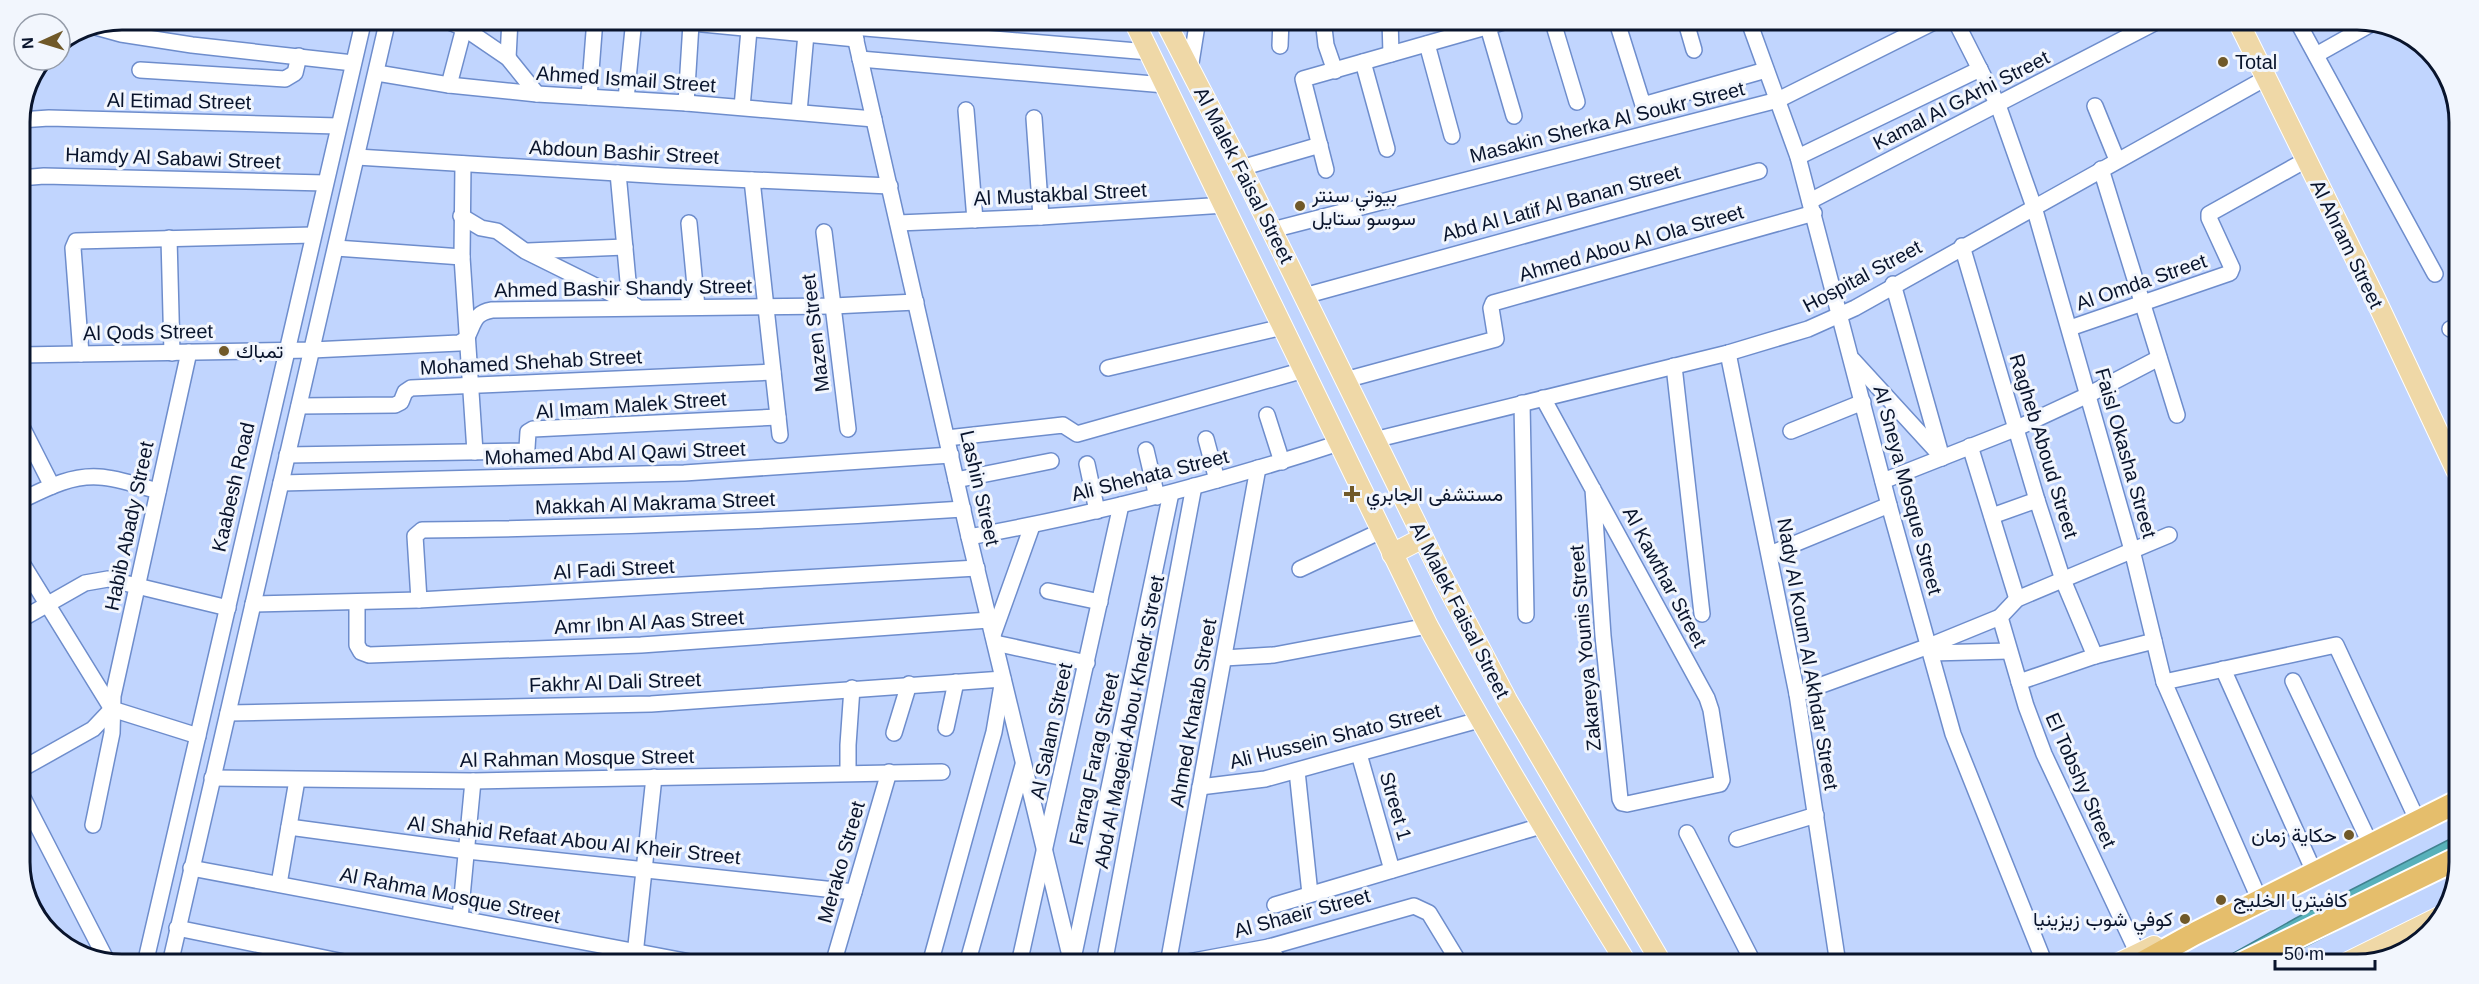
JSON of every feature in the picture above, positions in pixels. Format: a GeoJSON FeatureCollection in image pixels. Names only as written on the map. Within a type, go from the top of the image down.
{"type":"FeatureCollection","features":[{"type":"Feature","properties":{"kind":"highway"},"geometry":{"type":"LineString","coordinates":[[2150,954],[2449,806]]}},
{"type":"Feature","properties":{"kind":"highway"},"geometry":{"type":"LineString","coordinates":[[2261,954],[2449,862]]}},
{"type":"Feature","properties":{"kind":"main road","name":"Al Malek Faisal Street"},"geometry":{"type":"LineString","coordinates":[[1138,30],[1225,204],[1428,626],[1479,720],[1541,826],[1621,954]]}},
{"type":"Feature","properties":{"kind":"main road","name":"Al Malek Faisal Street"},"geometry":{"type":"LineString","coordinates":[[1169,30],[1272,230],[1423,538],[1507,700],[1656,954]]}},
{"type":"Feature","properties":{"kind":"main road","name":"Al Ahram Street"},"geometry":{"type":"LineString","coordinates":[[2242,30],[2449,456]]}},
{"type":"Feature","properties":{"kind":"main road"},"geometry":{"type":"LineString","coordinates":[[1392,554],[1423,538]]}},
{"type":"Feature","properties":{"kind":"main road"},"geometry":{"type":"LineString","coordinates":[[2148,954],[2257,894],[2449,794]]}},
{"type":"Feature","properties":{"kind":"main road"},"geometry":{"type":"LineString","coordinates":[[2366,953],[2424,924]]}},
{"type":"Feature","properties":{"kind":"street","name":"Kaabesh Road"},"geometry":{"type":"LineString","coordinates":[[147,954],[285,350],[362,30]]}},
{"type":"Feature","properties":{"kind":"street"},"geometry":{"type":"LineString","coordinates":[[172,954],[386,30]]}},
{"type":"Feature","properties":{"kind":"street"},"geometry":{"type":"LineString","coordinates":[[448,85],[463,30]]}},
{"type":"Feature","properties":{"kind":"street"},"geometry":{"type":"LineString","coordinates":[[467,30],[508,58],[537,94]]}},
{"type":"Feature","properties":{"kind":"street"},"geometry":{"type":"LineString","coordinates":[[508,58],[509,30]]}},
{"type":"Feature","properties":{"kind":"street"},"geometry":{"type":"LineString","coordinates":[[589,97],[594,30]]}},
{"type":"Feature","properties":{"kind":"street"},"geometry":{"type":"LineString","coordinates":[[626,99],[633,30]]}},
{"type":"Feature","properties":{"kind":"street"},"geometry":{"type":"LineString","coordinates":[[686,103],[692,30]]}},
{"type":"Feature","properties":{"kind":"street"},"geometry":{"type":"LineString","coordinates":[[742,107],[750,30]]}},
{"type":"Feature","properties":{"kind":"street"},"geometry":{"type":"LineString","coordinates":[[781,30],[806,34],[837,30]]}},
{"type":"Feature","properties":{"kind":"street","name":"Lashin Street"},"geometry":{"type":"LineString","coordinates":[[853,30],[969,537],[1070,954]]}},
{"type":"Feature","properties":{"kind":"street"},"geometry":{"type":"LineString","coordinates":[[878,30],[1149,52]]}},
{"type":"Feature","properties":{"kind":"street"},"geometry":{"type":"LineString","coordinates":[[1190,69],[1196,30]]}},
{"type":"Feature","properties":{"kind":"street"},"geometry":{"type":"LineString","coordinates":[[1280,46],[1281,30]]}},
{"type":"Feature","properties":{"kind":"street"},"geometry":{"type":"LineString","coordinates":[[1324,30],[1326,45],[1335,71]]}},
{"type":"Feature","properties":{"kind":"street"},"geometry":{"type":"LineString","coordinates":[[1390,30],[1391,54]]}},
{"type":"Feature","properties":{"kind":"street"},"geometry":{"type":"LineString","coordinates":[[1326,170],[1302,81],[1477,30]]}},
{"type":"Feature","properties":{"kind":"street"},"geometry":{"type":"LineString","coordinates":[[1489,30],[1514,117]]}},
{"type":"Feature","properties":{"kind":"street"},"geometry":{"type":"LineString","coordinates":[[1555,30],[1577,102]]}},
{"type":"Feature","properties":{"kind":"street"},"geometry":{"type":"LineString","coordinates":[[1619,30],[1643,105],[1767,70]]}},
{"type":"Feature","properties":{"kind":"street"},"geometry":{"type":"LineString","coordinates":[[1687,30],[1694,50]]}},
{"type":"Feature","properties":{"kind":"street","name":"Al Sneya Mosque Street"},"geometry":{"type":"LineString","coordinates":[[1752,30],[1798,157],[1889,505],[1953,734],[2041,954]]}},
{"type":"Feature","properties":{"kind":"street","name":"Masakin Sherka Al Soukr Street"},"geometry":{"type":"LineString","coordinates":[[1272,230],[1778,100],[1920,30]]}},
{"type":"Feature","properties":{"kind":"street","name":"Faisl Okasha Street"},"geometry":{"type":"LineString","coordinates":[[1959,30],[1998,105],[2034,207],[2132,550],[2164,682],[2257,894]]}},
{"type":"Feature","properties":{"kind":"street","name":"Kamal Al GArhi Street"},"geometry":{"type":"LineString","coordinates":[[1812,207],[1998,105],[2143,30]]}},
{"type":"Feature","properties":{"kind":"street"},"geometry":{"type":"LineString","coordinates":[[2302,30],[2435,274]]}},
{"type":"Feature","properties":{"kind":"street"},"geometry":{"type":"LineString","coordinates":[[2316,55],[2360,30]]}},
{"type":"Feature","properties":{"kind":"street"},"geometry":{"type":"LineString","coordinates":[[111,31],[192,45],[354,63]]}},
{"type":"Feature","properties":{"kind":"street"},"geometry":{"type":"LineString","coordinates":[[799,112],[806,34]]}},
{"type":"Feature","properties":{"kind":"street"},"geometry":{"type":"LineString","coordinates":[[1427,44],[1452,136]]}},
{"type":"Feature","properties":{"kind":"street"},"geometry":{"type":"LineString","coordinates":[[140,70],[285,79],[295,73],[299,56]]}},
{"type":"Feature","properties":{"kind":"street"},"geometry":{"type":"LineString","coordinates":[[860,59],[1165,85]]}},
{"type":"Feature","properties":{"kind":"street"},"geometry":{"type":"LineString","coordinates":[[1363,62],[1387,149]]}},
{"type":"Feature","properties":{"kind":"street"},"geometry":{"type":"LineString","coordinates":[[1798,157],[1980,69]]}},
{"type":"Feature","properties":{"kind":"street","name":"Ahmed Ismail Street"},"geometry":{"type":"LineString","coordinates":[[376,73],[448,85],[537,94],[742,107],[874,119]]}},
{"type":"Feature","properties":{"kind":"street","name":"Hospital Street"},"geometry":{"type":"LineString","coordinates":[[1374,440],[1728,353],[1808,329],[1840,315],[2266,78]]}},
{"type":"Feature","properties":{"kind":"street"},"geometry":{"type":"LineString","coordinates":[[2095,105],[2117,160]]}},
{"type":"Feature","properties":{"kind":"street"},"geometry":{"type":"LineString","coordinates":[[966,110],[975,220]]}},
{"type":"Feature","properties":{"kind":"street"},"geometry":{"type":"LineString","coordinates":[[1034,118],[1041,217]]}},
{"type":"Feature","properties":{"kind":"street","name":"Al Etimad Street"},"geometry":{"type":"LineString","coordinates":[[30,119],[338,126]]}},
{"type":"Feature","properties":{"kind":"street"},"geometry":{"type":"LineString","coordinates":[[1241,168],[1320,146]]}},
{"type":"Feature","properties":{"kind":"street","name":"Abdoun Bashir Street"},"geometry":{"type":"LineString","coordinates":[[357,157],[890,186]]}},
{"type":"Feature","properties":{"kind":"street","name":"Al Omda Street"},"geometry":{"type":"LineString","coordinates":[[2070,328],[2230,273],[2232,268],[2209,219],[2209,214],[2306,160]]}},
{"type":"Feature","properties":{"kind":"street"},"geometry":{"type":"LineString","coordinates":[[464,164],[461,216],[462,257],[475,452]]}},
{"type":"Feature","properties":{"kind":"street"},"geometry":{"type":"LineString","coordinates":[[2101,169],[2176,415]]}},
{"type":"Feature","properties":{"kind":"street","name":"Abd Al Latif Al Banan Street"},"geometry":{"type":"LineString","coordinates":[[1304,296],[1759,171]]}},
{"type":"Feature","properties":{"kind":"street"},"geometry":{"type":"LineString","coordinates":[[618,173],[625,247],[634,305]]}},
{"type":"Feature","properties":{"kind":"street","name":"Hamdy Al Sabawi Street"},"geometry":{"type":"LineString","coordinates":[[30,177],[325,183]]}},
{"type":"Feature","properties":{"kind":"street"},"geometry":{"type":"LineString","coordinates":[[752,180],[780,435]]}},
{"type":"Feature","properties":{"kind":"street","name":"Al Mustakbal Street"},"geometry":{"type":"LineString","coordinates":[[898,223],[1041,217],[1225,204]]}},
{"type":"Feature","properties":{"kind":"street","name":"Ahmed Abou Al Ola Street"},"geometry":{"type":"LineString","coordinates":[[1345,380],[1496,339],[1491,308],[1493,303],[1812,207]]}},
{"type":"Feature","properties":{"kind":"street"},"geometry":{"type":"LineString","coordinates":[[461,216],[481,228],[497,231],[525,251],[634,305]]}},
{"type":"Feature","properties":{"kind":"street"},"geometry":{"type":"LineString","coordinates":[[689,223],[697,307]]}},
{"type":"Feature","properties":{"kind":"street","name":"Mazen Street"},"geometry":{"type":"LineString","coordinates":[[824,232],[848,429]]}},
{"type":"Feature","properties":{"kind":"street"},"geometry":{"type":"LineString","coordinates":[[81,354],[73,248],[76,241],[313,235]]}},
{"type":"Feature","properties":{"kind":"street"},"geometry":{"type":"LineString","coordinates":[[169,238],[172,352]]}},
{"type":"Feature","properties":{"kind":"street","name":"Ragheb Aboud Street"},"geometry":{"type":"LineString","coordinates":[[1962,246],[2037,500],[2063,580],[2094,656]]}},
{"type":"Feature","properties":{"kind":"street"},"geometry":{"type":"LineString","coordinates":[[525,251],[625,247]]}},
{"type":"Feature","properties":{"kind":"street"},"geometry":{"type":"LineString","coordinates":[[336,248],[462,257]]}},
{"type":"Feature","properties":{"kind":"street"},"geometry":{"type":"LineString","coordinates":[[1893,284],[1942,458]]}},
{"type":"Feature","properties":{"kind":"street","name":"Ahmed Bashir Shandy Street"},"geometry":{"type":"LineString","coordinates":[[468,336],[472,321],[477,315],[492,310],[634,305],[833,306],[916,302]]}},
{"type":"Feature","properties":{"kind":"street"},"geometry":{"type":"LineString","coordinates":[[1108,368],[1284,327]]}},
{"type":"Feature","properties":{"kind":"street"},"geometry":{"type":"LineString","coordinates":[[312,350],[459,343],[468,336]]}},
{"type":"Feature","properties":{"kind":"street","name":"Al Qods Street"},"geometry":{"type":"LineString","coordinates":[[30,355],[312,350]]}},
{"type":"Feature","properties":{"kind":"street","name":"Habib Abady Street"},"geometry":{"type":"LineString","coordinates":[[93,825],[112,733],[112,709],[137,585],[189,352]]}},
{"type":"Feature","properties":{"kind":"street","name":"Nady Al Koum Al Akhdar Street"},"geometry":{"type":"LineString","coordinates":[[1728,353],[1797,694],[1837,954]]}},
{"type":"Feature","properties":{"kind":"street"},"geometry":{"type":"LineString","coordinates":[[1851,358],[1942,458]]}},
{"type":"Feature","properties":{"kind":"street"},"geometry":{"type":"LineString","coordinates":[[1883,481],[2015,429],[2159,358]]}},
{"type":"Feature","properties":{"kind":"street"},"geometry":{"type":"LineString","coordinates":[[1674,366],[1702,614]]}},
{"type":"Feature","properties":{"kind":"street"},"geometry":{"type":"LineString","coordinates":[[947,438],[1063,425],[1077,434],[1304,370]]}},
{"type":"Feature","properties":{"kind":"street","name":"Mohamed Shehab Street"},"geometry":{"type":"LineString","coordinates":[[299,406],[395,405],[401,402],[409,389],[773,372]]}},
{"type":"Feature","properties":{"kind":"street","name":"Al Kawthar Street"},"geometry":{"type":"LineString","coordinates":[[1543,398],[1709,704],[1722,780],[1719,784],[1627,804],[1622,803]]}},
{"type":"Feature","properties":{"kind":"street"},"geometry":{"type":"LineString","coordinates":[[1791,431],[1863,402]]}},
{"type":"Feature","properties":{"kind":"street"},"geometry":{"type":"LineString","coordinates":[[1522,403],[1527,615]]}},
{"type":"Feature","properties":{"kind":"street"},"geometry":{"type":"LineString","coordinates":[[1267,415],[1282,462]]}},
{"type":"Feature","properties":{"kind":"street","name":"Al Imam Malek Street"},"geometry":{"type":"LineString","coordinates":[[287,455],[526,451],[528,432],[532,429],[778,417]]}},
{"type":"Feature","properties":{"kind":"street"},"geometry":{"type":"LineString","coordinates":[[1206,439],[1217,480]]}},
{"type":"Feature","properties":{"kind":"street"},"geometry":{"type":"LineString","coordinates":[[30,443],[52,486]]}},
{"type":"Feature","properties":{"kind":"street","name":"Ali Shehata Street"},"geometry":{"type":"LineString","coordinates":[[969,537],[1032,526],[1121,506],[1339,444]]}},
{"type":"Feature","properties":{"kind":"street"},"geometry":{"type":"LineString","coordinates":[[1970,446],[2017,599]]}},
{"type":"Feature","properties":{"kind":"street"},"geometry":{"type":"LineString","coordinates":[[1146,450],[1164,495]]}},
{"type":"Feature","properties":{"kind":"street","name":"Mohamed Abd Al Qawi Street"},"geometry":{"type":"LineString","coordinates":[[281,483],[684,473],[951,455]]}},
{"type":"Feature","properties":{"kind":"street"},"geometry":{"type":"LineString","coordinates":[[956,480],[1050,461]]}},
{"type":"Feature","properties":{"kind":"street"},"geometry":{"type":"LineString","coordinates":[[1087,464],[1097,511]]}},
{"type":"Feature","properties":{"kind":"street","name":"Ahmed Khatab Street"},"geometry":{"type":"LineString","coordinates":[[1170,954],[1258,468]]}},
{"type":"Feature","properties":{"kind":"street"},"geometry":{"type":"LineString","coordinates":[[30,496],[52,486],[83,477],[102,477],[158,491]]}},
{"type":"Feature","properties":{"kind":"street","name":"Abd Al Mageid Abou Khedr Street"},"geometry":{"type":"LineString","coordinates":[[1106,954],[1194,486]]}},
{"type":"Feature","properties":{"kind":"street","name":"Zakareya Younis Street"},"geometry":{"type":"LineString","coordinates":[[1593,489],[1603,636],[1622,803]]}},
{"type":"Feature","properties":{"kind":"street","name":"Farrag Farag Street"},"geometry":{"type":"LineString","coordinates":[[1074,954],[1164,495]]}},
{"type":"Feature","properties":{"kind":"street"},"geometry":{"type":"LineString","coordinates":[[1992,516],[2037,500]]}},
{"type":"Feature","properties":{"kind":"street"},"geometry":{"type":"LineString","coordinates":[[1770,554],[1889,505]]}},
{"type":"Feature","properties":{"kind":"street","name":"Al Salam Street"},"geometry":{"type":"LineString","coordinates":[[1021,954],[1121,506]]}},
{"type":"Feature","properties":{"kind":"street","name":"Makkah Al Makrama Street"},"geometry":{"type":"LineString","coordinates":[[419,600],[415,536],[422,530],[660,525],[963,509]]}},
{"type":"Feature","properties":{"kind":"street"},"geometry":{"type":"LineString","coordinates":[[1032,526],[994,639],[1087,663]]}},
{"type":"Feature","properties":{"kind":"street"},"geometry":{"type":"LineString","coordinates":[[1300,569],[1381,531]]}},
{"type":"Feature","properties":{"kind":"street"},"geometry":{"type":"LineString","coordinates":[[1797,694],[1930,650],[2000,617],[2017,599],[2169,535]]}},
{"type":"Feature","properties":{"kind":"street","name":"Al Fadi Street"},"geometry":{"type":"LineString","coordinates":[[253,604],[419,600],[977,568]]}},
{"type":"Feature","properties":{"kind":"street"},"geometry":{"type":"LineString","coordinates":[[30,577],[112,709],[198,736]]}},
{"type":"Feature","properties":{"kind":"street"},"geometry":{"type":"LineString","coordinates":[[30,614],[85,583],[108,579],[228,608]]}},
{"type":"Feature","properties":{"kind":"street"},"geometry":{"type":"LineString","coordinates":[[1048,591],[1100,602]]}},
{"type":"Feature","properties":{"kind":"street","name":"Amr Ibn Al Aas Street"},"geometry":{"type":"LineString","coordinates":[[357,603],[357,645],[361,652],[369,655],[652,645],[989,620]]}},
{"type":"Feature","properties":{"kind":"street","name":"El Tobshy Street"},"geometry":{"type":"LineString","coordinates":[[2000,617],[2009,651],[2044,754],[2137,954]]}},
{"type":"Feature","properties":{"kind":"street"},"geometry":{"type":"LineString","coordinates":[[1224,658],[1274,656],[1428,626]]}},
{"type":"Feature","properties":{"kind":"street"},"geometry":{"type":"LineString","coordinates":[[2019,682],[2094,656],[2154,641]]}},
{"type":"Feature","properties":{"kind":"street"},"geometry":{"type":"LineString","coordinates":[[2164,682],[2337,645],[2414,813]]}},
{"type":"Feature","properties":{"kind":"street"},"geometry":{"type":"LineString","coordinates":[[1930,650],[2009,651]]}},
{"type":"Feature","properties":{"kind":"street"},"geometry":{"type":"LineString","coordinates":[[2223,669],[2312,866]]}},
{"type":"Feature","properties":{"kind":"street"},"geometry":{"type":"LineString","coordinates":[[933,954],[994,732],[1003,679]]}},
{"type":"Feature","properties":{"kind":"street","name":"Fakhr Al Dali Street"},"geometry":{"type":"LineString","coordinates":[[228,713],[651,704],[1003,679]]}},
{"type":"Feature","properties":{"kind":"street"},"geometry":{"type":"LineString","coordinates":[[2293,681],[2367,837]]}},
{"type":"Feature","properties":{"kind":"street"},"geometry":{"type":"LineString","coordinates":[[946,728],[956,682]]}},
{"type":"Feature","properties":{"kind":"street"},"geometry":{"type":"LineString","coordinates":[[894,733],[909,684]]}},
{"type":"Feature","properties":{"kind":"street"},"geometry":{"type":"LineString","coordinates":[[848,773],[852,688]]}},
{"type":"Feature","properties":{"kind":"street"},"geometry":{"type":"LineString","coordinates":[[30,764],[93,729],[112,709]]}},
{"type":"Feature","properties":{"kind":"street","name":"Ali Hussein Shato Street"},"geometry":{"type":"LineString","coordinates":[[1200,787],[1265,779],[1479,720]]}},
{"type":"Feature","properties":{"kind":"street","name":"Street 1"},"geometry":{"type":"LineString","coordinates":[[1359,753],[1392,870]]}},
{"type":"Feature","properties":{"kind":"street"},"geometry":{"type":"LineString","coordinates":[[970,954],[1023,764]]}},
{"type":"Feature","properties":{"kind":"street"},"geometry":{"type":"LineString","coordinates":[[1297,771],[1310,894]]}},
{"type":"Feature","properties":{"kind":"street","name":"Merako Street"},"geometry":{"type":"LineString","coordinates":[[836,954],[889,772]]}},
{"type":"Feature","properties":{"kind":"street","name":"Al Rahman Mosque Street"},"geometry":{"type":"LineString","coordinates":[[212,778],[473,781],[942,772]]}},
{"type":"Feature","properties":{"kind":"street"},"geometry":{"type":"LineString","coordinates":[[634,954],[654,777]]}},
{"type":"Feature","properties":{"kind":"street"},"geometry":{"type":"LineString","coordinates":[[279,884],[297,780]]}},
{"type":"Feature","properties":{"kind":"street"},"geometry":{"type":"LineString","coordinates":[[460,918],[473,781]]}},
{"type":"Feature","properties":{"kind":"street"},"geometry":{"type":"LineString","coordinates":[[30,811],[102,951]]}},
{"type":"Feature","properties":{"kind":"street"},"geometry":{"type":"LineString","coordinates":[[1737,839],[1816,815]]}},
{"type":"Feature","properties":{"kind":"street"},"geometry":{"type":"LineString","coordinates":[[1275,905],[1541,826]]}},
{"type":"Feature","properties":{"kind":"street","name":"Al Shahid Refaat Abou Al Kheir Street"},"geometry":{"type":"LineString","coordinates":[[290,827],[467,851],[854,892]]}},
{"type":"Feature","properties":{"kind":"street"},"geometry":{"type":"LineString","coordinates":[[1687,833],[1749,954]]}},
{"type":"Feature","properties":{"kind":"street","name":"Al Rahma Mosque Street"},"geometry":{"type":"LineString","coordinates":[[191,868],[460,918],[617,954]]}},
{"type":"Feature","properties":{"kind":"street","name":"Al Shaeir Street"},"geometry":{"type":"LineString","coordinates":[[1240,954],[1406,907],[1422,908],[1433,920],[1454,954]]}},
{"type":"Feature","properties":{"kind":"street"},"geometry":{"type":"LineString","coordinates":[[177,928],[305,954]]}},
{"type":"Feature","properties":{"kind":"street"},"geometry":{"type":"LineString","coordinates":[[1269,947],[1274,954]]}},
{"type":"Feature","properties":{"kind":"shaded area"},"geometry":{"type":"Polygon","coordinates":[[[2449,840],[2448,874],[2291,954],[2232,954],[2296,918],[2449,840]]]}},
{"type":"Feature","properties":{"kind":"place","name":"Total"},"geometry":{"type":"Point","coordinates":[2223,62]}},
{"type":"Feature","properties":{"kind":"place","name":"بيوتي سنتر سوسو ستايل"},"geometry":{"type":"Point","coordinates":[1300,206]}},
{"type":"Feature","properties":{"kind":"place","name":"تمباك"},"geometry":{"type":"Point","coordinates":[224,351]}},
{"type":"Feature","properties":{"kind":"place","name":"مستشفى الجابري"},"geometry":{"type":"Point","coordinates":[1352,494]}},
{"type":"Feature","properties":{"kind":"place","name":"حكاية زمان"},"geometry":{"type":"Point","coordinates":[2349,835]}},
{"type":"Feature","properties":{"kind":"place","name":"كافيتريا الخليج"},"geometry":{"type":"Point","coordinates":[2221,900]}},
{"type":"Feature","properties":{"kind":"place","name":"كوفي شوب زيزينيا"},"geometry":{"type":"Point","coordinates":[2185,919]}}]}
